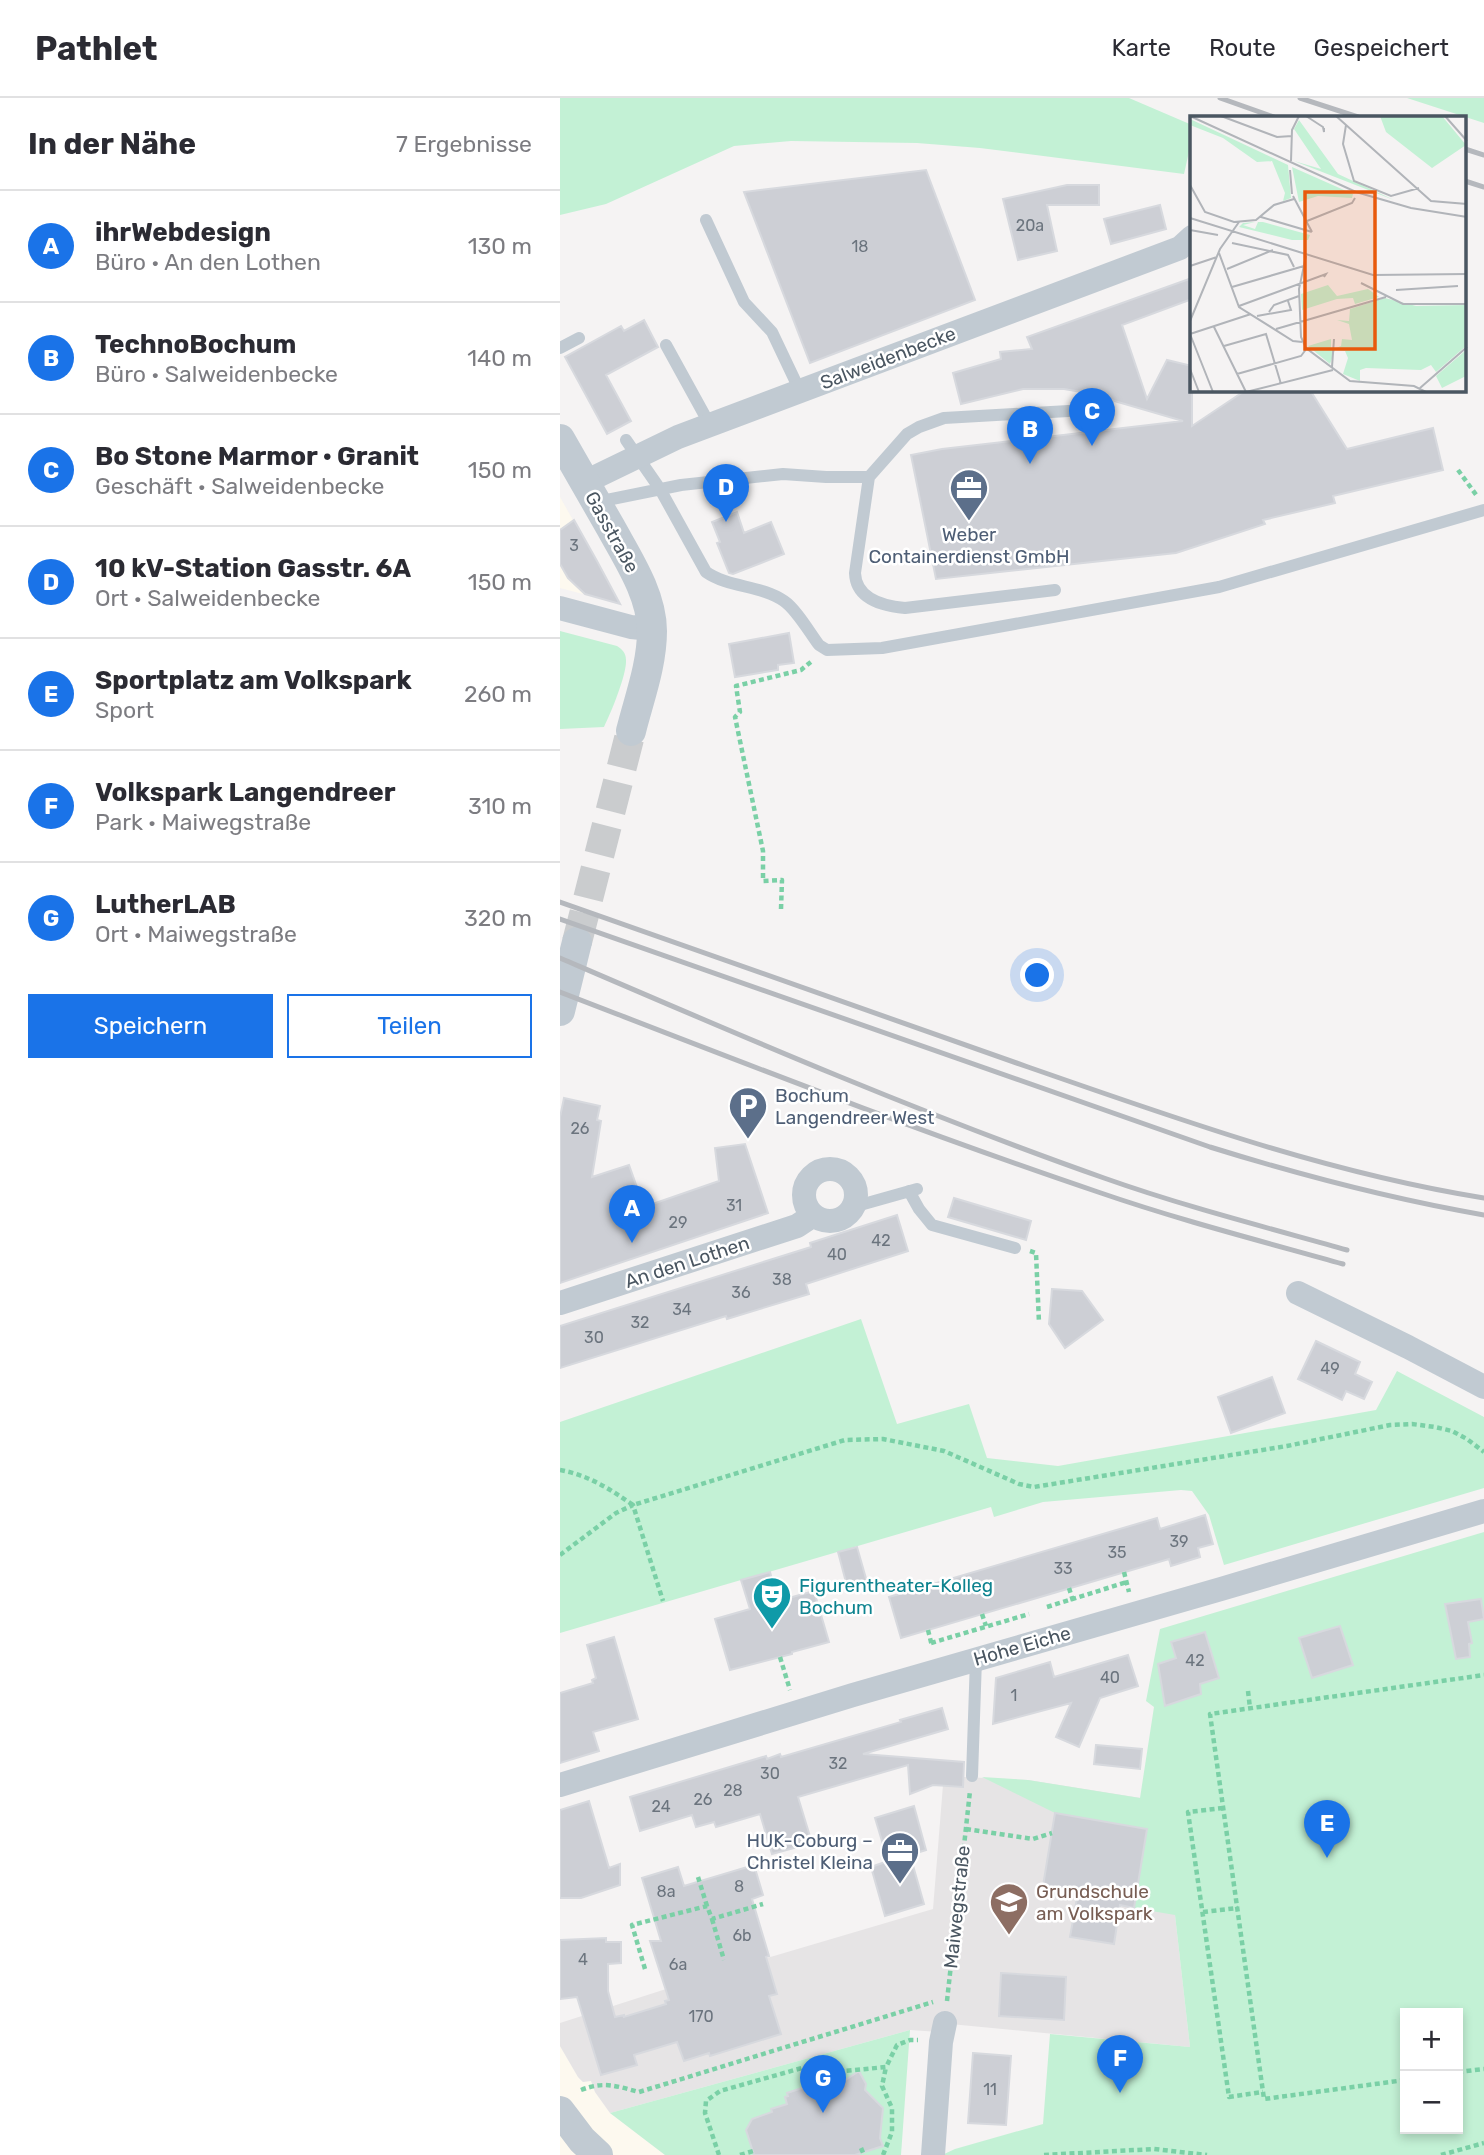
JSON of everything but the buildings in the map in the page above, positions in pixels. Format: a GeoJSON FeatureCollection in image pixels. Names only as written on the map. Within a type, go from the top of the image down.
{"type":"FeatureCollection","features":[{"type":"Feature","properties":{"kind":"street","name":"Salweidenbecke"},"geometry":{"type":"LineString","coordinates":[[591,492],[631,448],[678,437],[1180,248],[1190,239]]}},
{"type":"Feature","properties":{"kind":"street","name":"Gasstraße"},"geometry":{"type":"LineString","coordinates":[[560,439],[640,584],[652,629]]}},
{"type":"Feature","properties":{"kind":"street"},"geometry":{"type":"LineString","coordinates":[[560,608],[631,627],[652,629],[651,651],[631,731]]}},
{"type":"Feature","properties":{"kind":"street"},"geometry":{"type":"LineString","coordinates":[[560,1011],[578,942]]}},
{"type":"Feature","properties":{"kind":"street"},"geometry":{"type":"LineString","coordinates":[[812,1216],[803,1199],[807,1181],[822,1170],[840,1171],[853,1184],[856,1202],[853,1207]]}},
{"type":"Feature","properties":{"kind":"street","name":"An den Lothen"},"geometry":{"type":"LineString","coordinates":[[560,1303],[797,1226],[812,1216],[830,1222],[847,1216],[853,1207]]}},
{"type":"Feature","properties":{"kind":"street"},"geometry":{"type":"LineString","coordinates":[[1298,1293],[1484,1387]]}},
{"type":"Feature","properties":{"kind":"street","name":"Hohe Eiche"},"geometry":{"type":"LineString","coordinates":[[560,1784],[1484,1511]]}},
{"type":"Feature","properties":{"kind":"street"},"geometry":{"type":"LineString","coordinates":[[933,2155],[941,2042],[945,2023]]}},
{"type":"Feature","properties":{"kind":"street"},"geometry":{"type":"LineString","coordinates":[[560,2111],[594,2154]]}},
{"type":"Feature","properties":{"kind":"lane"},"geometry":{"type":"LineString","coordinates":[[706,220],[744,302],[772,332],[800,391]]}},
{"type":"Feature","properties":{"kind":"lane"},"geometry":{"type":"LineString","coordinates":[[560,348],[579,338]]}},
{"type":"Feature","properties":{"kind":"lane"},"geometry":{"type":"LineString","coordinates":[[666,345],[710,425]]}},
{"type":"Feature","properties":{"kind":"lane"},"geometry":{"type":"LineString","coordinates":[[1055,590],[905,608],[889,606],[864,594],[856,583],[856,573],[869,477],[907,434],[944,418],[1086,410]]}},
{"type":"Feature","properties":{"kind":"lane"},"geometry":{"type":"LineString","coordinates":[[631,448],[660,489],[706,572],[717,579],[770,594],[786,602],[819,645],[827,650],[882,648],[1219,587],[1482,510]]}},
{"type":"Feature","properties":{"kind":"lane"},"geometry":{"type":"LineString","coordinates":[[591,492],[660,489],[783,474],[869,477]]}},
{"type":"Feature","properties":{"kind":"lane"},"geometry":{"type":"LineString","coordinates":[[853,1207],[913,1190],[919,1209],[932,1225],[1014,1248]]}},
{"type":"Feature","properties":{"kind":"lane"},"geometry":{"type":"LineString","coordinates":[[972,1776],[976,1659]]}},
{"type":"Feature","properties":{"kind":"path"},"geometry":{"type":"LineString","coordinates":[[1458,470],[1476,492],[1482,510]]}},
{"type":"Feature","properties":{"kind":"path"},"geometry":{"type":"LineString","coordinates":[[781,909],[782,880],[764,881],[763,851],[735,717],[740,712],[736,685],[801,670],[827,650]]}},
{"type":"Feature","properties":{"kind":"path"},"geometry":{"type":"LineString","coordinates":[[1014,1248],[1037,1253],[1039,1323]]}},
{"type":"Feature","properties":{"kind":"path"},"geometry":{"type":"LineString","coordinates":[[560,1556],[616,1513],[633,1505],[845,1440],[883,1439],[944,1451],[1019,1484],[1034,1487],[1401,1424],[1452,1431],[1484,1452]]}},
{"type":"Feature","properties":{"kind":"path"},"geometry":{"type":"LineString","coordinates":[[560,1470],[605,1486],[633,1505],[663,1601]]}},
{"type":"Feature","properties":{"kind":"path"},"geometry":{"type":"LineString","coordinates":[[1047,1607],[1127,1582]]}},
{"type":"Feature","properties":{"kind":"path"},"geometry":{"type":"LineString","coordinates":[[931,1643],[1029,1614]]}},
{"type":"Feature","properties":{"kind":"path"},"geometry":{"type":"LineString","coordinates":[[780,1657],[797,1712]]}},
{"type":"Feature","properties":{"kind":"path"},"geometry":{"type":"LineString","coordinates":[[1400,2081],[1264,2099],[1210,1714],[1484,1675]]}},
{"type":"Feature","properties":{"kind":"path"},"geometry":{"type":"LineString","coordinates":[[1248,1691],[1250,1708]]}},
{"type":"Feature","properties":{"kind":"path","name":"Maiwegstraße"},"geometry":{"type":"LineString","coordinates":[[945,2023],[972,1776]]}},
{"type":"Feature","properties":{"kind":"path"},"geometry":{"type":"LineString","coordinates":[[1223,1808],[1188,1812],[1229,2096],[1263,2092]]}},
{"type":"Feature","properties":{"kind":"path"},"geometry":{"type":"LineString","coordinates":[[966,1829],[1033,1839],[1052,1833]]}},
{"type":"Feature","properties":{"kind":"path"},"geometry":{"type":"LineString","coordinates":[[698,1877],[724,1960]]}},
{"type":"Feature","properties":{"kind":"path"},"geometry":{"type":"LineString","coordinates":[[712,1919],[763,1904]]}},
{"type":"Feature","properties":{"kind":"path"},"geometry":{"type":"LineString","coordinates":[[645,1969],[632,1925],[707,1906]]}},
{"type":"Feature","properties":{"kind":"path"},"geometry":{"type":"LineString","coordinates":[[1203,1912],[1238,1908]]}},
{"type":"Feature","properties":{"kind":"path"},"geometry":{"type":"LineString","coordinates":[[580,2090],[593,2085],[608,2084],[639,2092],[947,1997]]}},
{"type":"Feature","properties":{"kind":"path"},"geometry":{"type":"LineString","coordinates":[[883,2155],[892,2132],[892,2108],[882,2086],[886,2067],[897,2045],[910,2040]]}},
{"type":"Feature","properties":{"kind":"path"},"geometry":{"type":"LineString","coordinates":[[719,2155],[705,2113],[706,2101],[720,2091],[809,2066],[842,2071],[886,2067]]}},
{"type":"Feature","properties":{"kind":"path"},"geometry":{"type":"LineString","coordinates":[[1463,2072],[1484,2069]]}},
{"type":"Feature","properties":{"kind":"path"},"geometry":{"type":"LineString","coordinates":[[840,2088],[842,2071]]}},
{"type":"Feature","properties":{"kind":"path"},"geometry":{"type":"LineString","coordinates":[[1441,2155],[1484,2143]]}},
{"type":"Feature","properties":{"kind":"path"},"geometry":{"type":"LineString","coordinates":[[861,2148],[864,2155]]}},
{"type":"Feature","properties":{"kind":"path"},"geometry":{"type":"LineString","coordinates":[[740,2155],[753,2151]]}},
{"type":"Feature","properties":{"kind":"path"},"geometry":{"type":"LineString","coordinates":[[1044,2155],[1155,2152],[1207,2155]]}},
{"type":"Feature","properties":{"kind":"shaded area"},"geometry":{"type":"Polygon","coordinates":[[[560,497],[613,591],[606,600],[560,588],[560,497]]]}},
{"type":"Feature","properties":{"kind":"shaded area","name":"Grundschule am Volkspark"},"geometry":{"type":"Polygon","coordinates":[[[964,1777],[1028,1780],[1166,1802],[1190,2047],[940,2023],[939,2032],[910,2030],[610,2113],[595,2092],[591,2081],[583,2082],[578,2077],[560,2046],[560,2023],[716,1973],[933,1909],[943,1785],[963,1787],[964,1777]]]}},
{"type":"Feature","properties":{"kind":"shaded area"},"geometry":{"type":"Polygon","coordinates":[[[560,2046],[578,2077],[583,2082],[591,2080],[595,2092],[610,2113],[665,2155],[560,2155],[560,2046]]]}},
{"type":"Feature","properties":{"kind":"green space"},"geometry":{"type":"Polygon","coordinates":[[[560,98],[1129,98],[1190,124],[1190,147],[1184,174],[980,148],[917,143],[791,141],[734,146],[606,204],[560,215],[560,98]]]}},
{"type":"Feature","properties":{"kind":"green space"},"geometry":{"type":"Polygon","coordinates":[[[1407,98],[1484,98],[1484,123],[1407,98]]]}},
{"type":"Feature","properties":{"kind":"green space"},"geometry":{"type":"Polygon","coordinates":[[[560,631],[617,646],[624,653],[624,674],[604,727],[560,729],[560,631]]]}},
{"type":"Feature","properties":{"kind":"green space"},"geometry":{"type":"Polygon","coordinates":[[[861,1319],[897,1424],[969,1404],[987,1458],[1058,1466],[1376,1410],[1397,1371],[1484,1417],[1484,1488],[1224,1565],[1209,1515],[1192,1491],[1043,1502],[994,1517],[991,1507],[560,1633],[560,1422],[861,1319]]]}},
{"type":"Feature","properties":{"kind":"green space"},"geometry":{"type":"Polygon","coordinates":[[[1484,1532],[1484,2155],[942,2155],[1043,2124],[1050,2034],[1190,2047],[1175,1915],[1134,1908],[1147,1829],[1055,1813],[982,1777],[1028,1780],[1140,1798],[1154,1707],[1146,1701],[1160,1629],[1484,1532]]]}},
{"type":"Feature","properties":{"kind":"green space"},"geometry":{"type":"Polygon","coordinates":[[[910,2030],[901,2155],[665,2155],[610,2113],[910,2030]]]}},
{"type":"Feature","properties":{"kind":"tunnel"},"geometry":{"type":"LineString","coordinates":[[577,942],[631,731]]}},
{"type":"Feature","properties":{"kind":"railway"},"geometry":{"type":"LineString","coordinates":[[1220,98],[1271,116]]}},
{"type":"Feature","properties":{"kind":"railway"},"geometry":{"type":"LineString","coordinates":[[1300,98],[1355,116]]}},
{"type":"Feature","properties":{"kind":"railway"},"geometry":{"type":"LineString","coordinates":[[1466,149],[1484,155]]}},
{"type":"Feature","properties":{"kind":"railway"},"geometry":{"type":"LineString","coordinates":[[1466,181],[1484,187]]}},
{"type":"Feature","properties":{"kind":"railway"},"geometry":{"type":"LineString","coordinates":[[560,902],[1028,1067],[1253,1143],[1368,1174],[1484,1198]]}},
{"type":"Feature","properties":{"kind":"railway"},"geometry":{"type":"LineString","coordinates":[[560,919],[1210,1147],[1346,1186],[1484,1215]]}},
{"type":"Feature","properties":{"kind":"railway"},"geometry":{"type":"LineString","coordinates":[[560,958],[830,1072],[1035,1153],[1164,1198],[1347,1250]]}},
{"type":"Feature","properties":{"kind":"railway"},"geometry":{"type":"LineString","coordinates":[[560,992],[1030,1169],[1159,1212],[1343,1264]]}},
{"type":"Feature","properties":{"kind":"place","name":"Bo Stone Marmor · Granit"},"geometry":{"type":"Point","coordinates":[1092,446]}},
{"type":"Feature","properties":{"kind":"place","name":"TechnoBochum"},"geometry":{"type":"Point","coordinates":[1030,464]}},
{"type":"Feature","properties":{"kind":"place","name":"10 kV-Station Gasstr. 6A"},"geometry":{"type":"Point","coordinates":[726,522]}},
{"type":"Feature","properties":{"kind":"place","name":"Weber Containerdienst GmbH"},"geometry":{"type":"Point","coordinates":[969,522]}},
{"type":"Feature","properties":{"kind":"place","name":"Bochum Langendreer West"},"geometry":{"type":"Point","coordinates":[748,1140]}},
{"type":"Feature","properties":{"kind":"place","name":"ihrWebdesign"},"geometry":{"type":"Point","coordinates":[632,1243]}},
{"type":"Feature","properties":{"kind":"place","name":"Figurentheater-Kolleg Bochum"},"geometry":{"type":"Point","coordinates":[772,1630]}},
{"type":"Feature","properties":{"kind":"place","name":"Sportplatz am Volkspark"},"geometry":{"type":"Point","coordinates":[1327,1858]}},
{"type":"Feature","properties":{"kind":"place","name":"HUK-Coburg – Christel Kleina"},"geometry":{"type":"Point","coordinates":[900,1885]}},
{"type":"Feature","properties":{"kind":"place","name":"Grundschule am Volkspark"},"geometry":{"type":"Point","coordinates":[1009,1936]}},
{"type":"Feature","properties":{"kind":"place","name":"Volkspark Langendreer"},"geometry":{"type":"Point","coordinates":[1120,2093]}},
{"type":"Feature","properties":{"kind":"place","name":"LutherLAB"},"geometry":{"type":"Point","coordinates":[823,2113]}}]}
